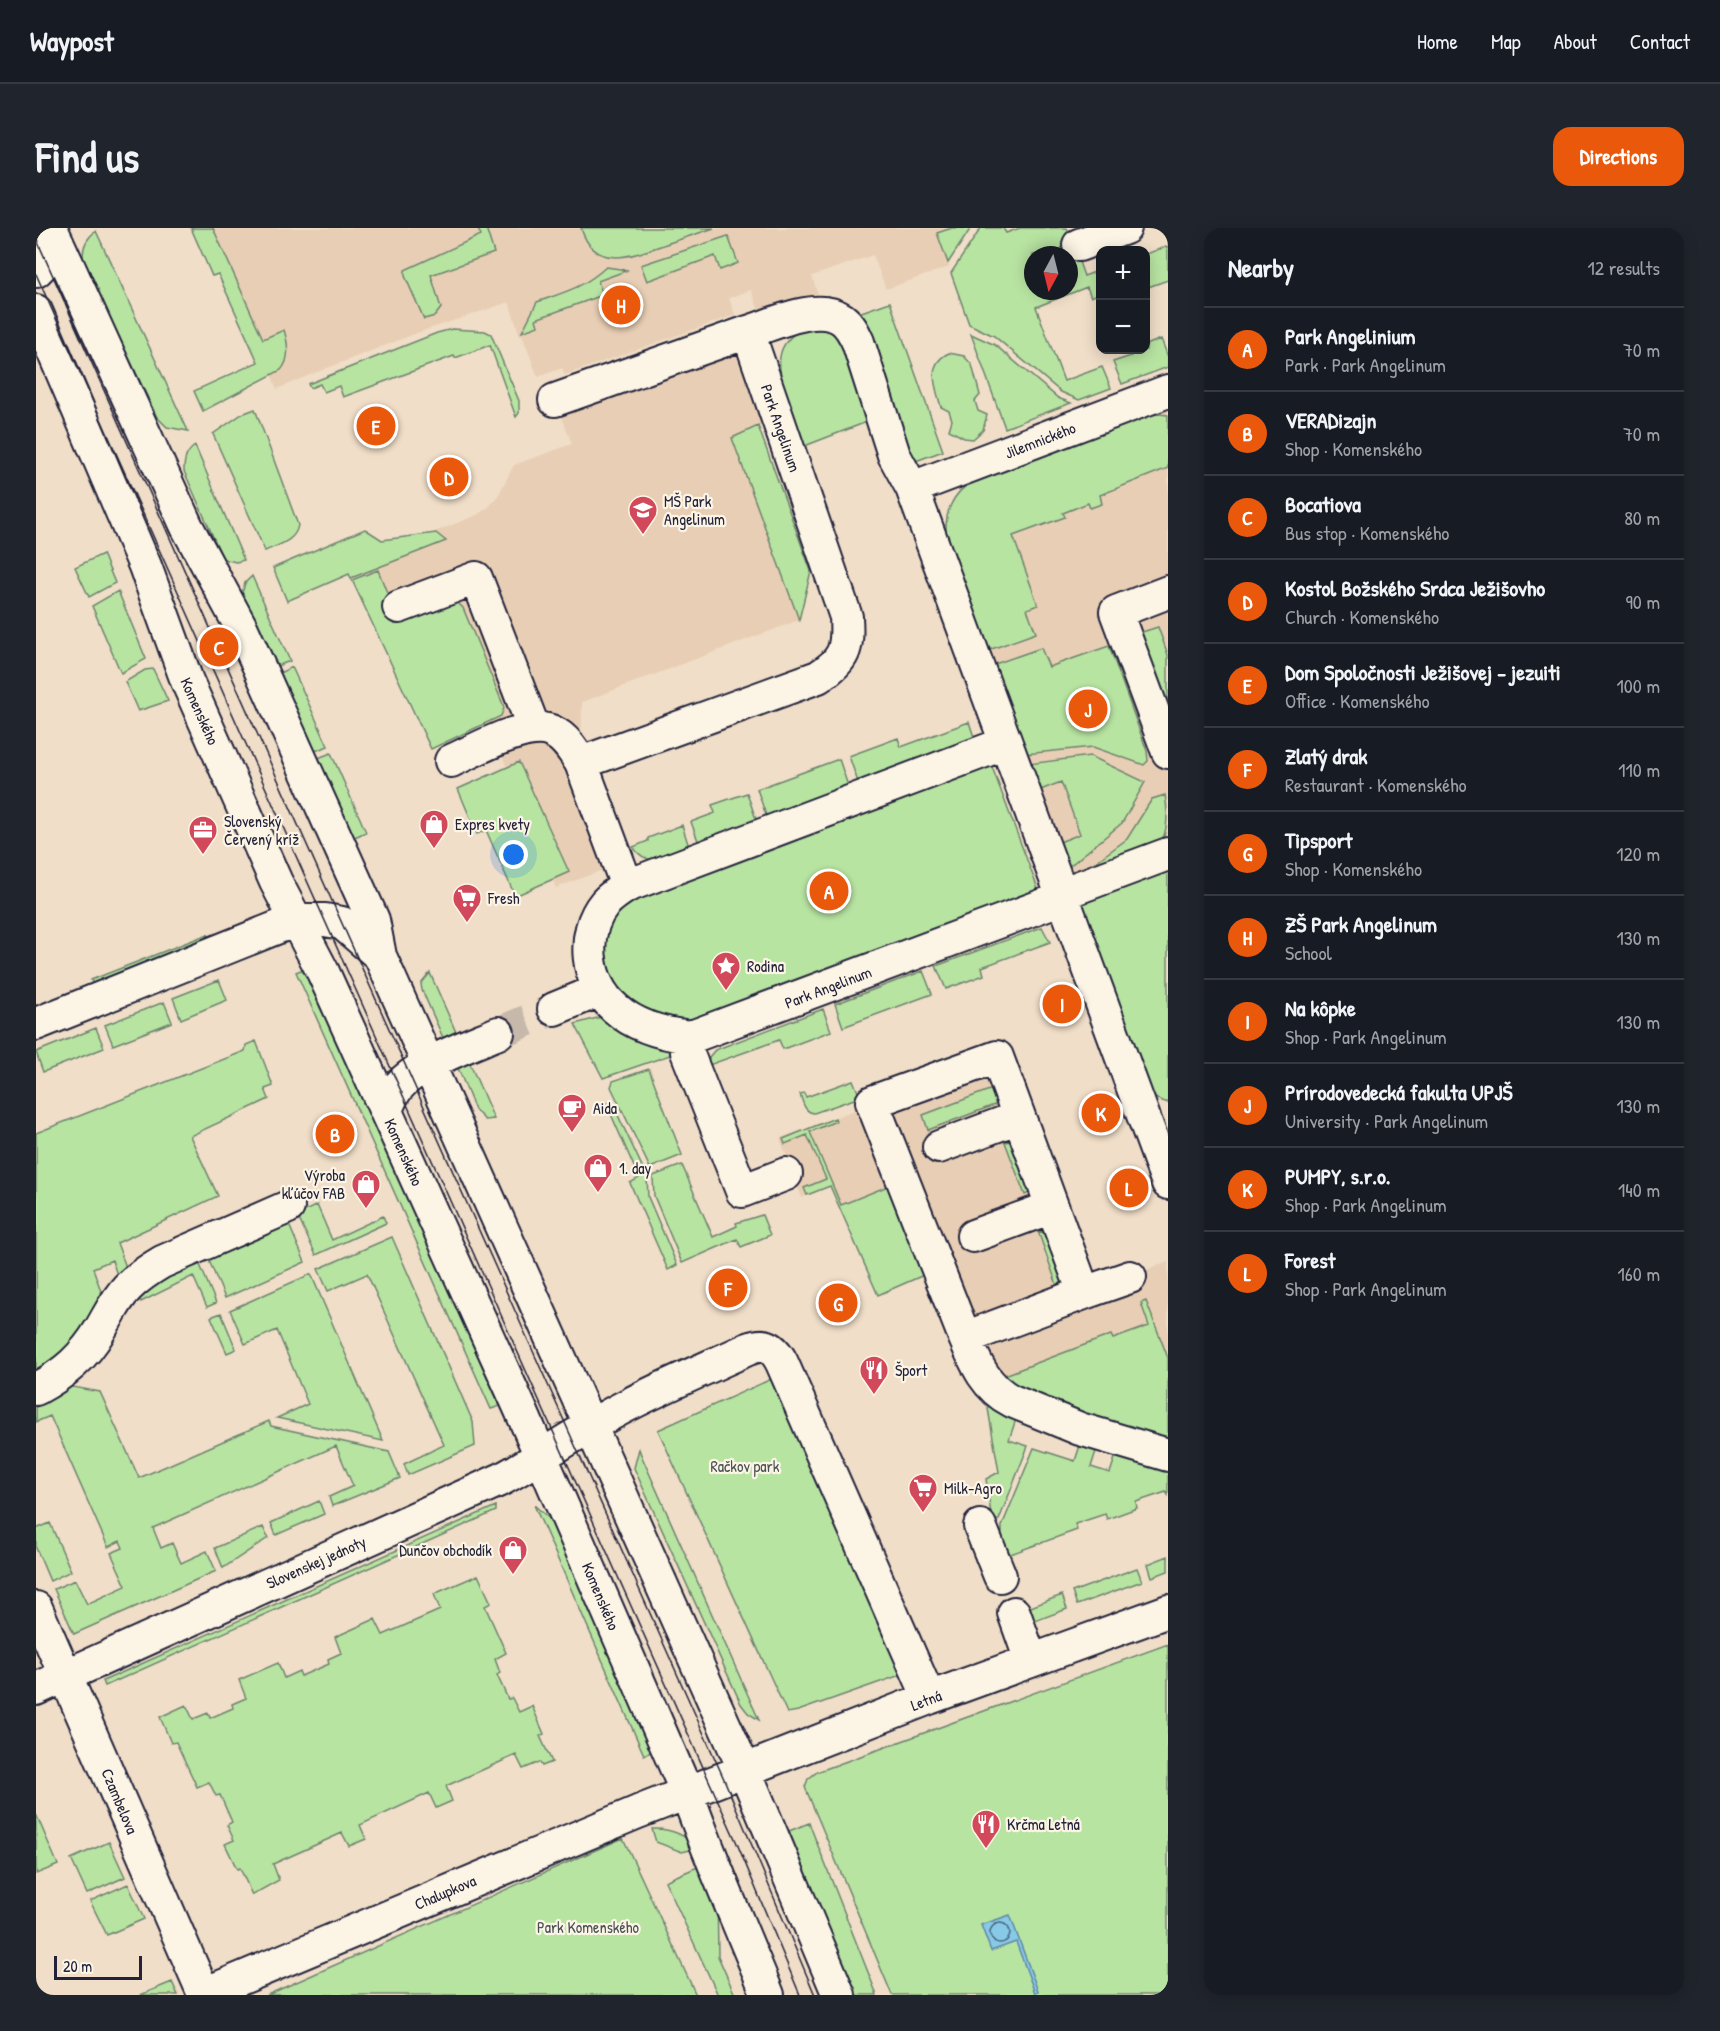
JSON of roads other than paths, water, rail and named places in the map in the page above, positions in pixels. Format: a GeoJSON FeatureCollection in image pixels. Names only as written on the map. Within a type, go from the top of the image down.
{"type":"FeatureCollection","features":[{"type":"Feature","properties":{"kind":"street"},"geometry":{"type":"LineString","coordinates":[[1079,245],[1125,228]]}},
{"type":"Feature","properties":{"kind":"street"},"geometry":{"type":"LineString","coordinates":[[36,271],[46,261],[54,236]]}},
{"type":"Feature","properties":{"kind":"street"},"geometry":{"type":"LineString","coordinates":[[54,236],[187,528],[250,647],[373,920],[380,956],[745,1771],[839,1995]]}},
{"type":"Feature","properties":{"kind":"street","name":"Komenského"},"geometry":{"type":"LineString","coordinates":[[36,311],[145,566],[187,681],[276,882],[323,972],[541,1458],[687,1793],[708,1853],[768,1995]]}},
{"type":"Feature","properties":{"kind":"street"},"geometry":{"type":"LineString","coordinates":[[555,400],[809,313],[825,312],[842,319],[851,328],[858,342],[894,454],[912,488],[1168,1183]]}},
{"type":"Feature","properties":{"kind":"street","name":"Park Angelinum"},"geometry":{"type":"LineString","coordinates":[[581,763],[818,677],[834,667],[844,653],[848,637],[846,617],[748,332]]}},
{"type":"Feature","properties":{"kind":"street","name":"Jilemnického"},"geometry":{"type":"LineString","coordinates":[[912,488],[1168,391]]}},
{"type":"Feature","properties":{"kind":"street"},"geometry":{"type":"LineString","coordinates":[[399,607],[476,578],[534,729]]}},
{"type":"Feature","properties":{"kind":"street"},"geometry":{"type":"LineString","coordinates":[[1168,592],[1116,612],[1168,752]]}},
{"type":"Feature","properties":{"kind":"street"},"geometry":{"type":"LineString","coordinates":[[452,761],[510,735],[543,728],[554,732],[566,741],[581,763],[627,886]]}},
{"type":"Feature","properties":{"kind":"street","name":"Park Angelinum"},"geometry":{"type":"LineString","coordinates":[[1006,743],[627,886],[604,904],[593,928],[589,944],[589,959],[600,990],[615,1009],[636,1022],[663,1034],[691,1037],[1063,898],[1074,889],[1168,854]]}},
{"type":"Feature","properties":{"kind":"street"},"geometry":{"type":"LineString","coordinates":[[36,1024],[296,920],[325,920],[342,923],[380,956]]}},
{"type":"Feature","properties":{"kind":"street"},"geometry":{"type":"LineString","coordinates":[[555,1009],[600,990]]}},
{"type":"Feature","properties":{"kind":"street"},"geometry":{"type":"LineString","coordinates":[[386,1111],[399,1086],[410,1076],[498,1033]]}},
{"type":"Feature","properties":{"kind":"street"},"geometry":{"type":"LineString","coordinates":[[691,1037],[687,1052],[742,1191],[786,1174]]}},
{"type":"Feature","properties":{"kind":"street"},"geometry":{"type":"LineString","coordinates":[[1084,1293],[997,1057],[872,1102],[965,1338],[983,1376],[1001,1395],[1080,1429],[1168,1455]]}},
{"type":"Feature","properties":{"kind":"street"},"geometry":{"type":"LineString","coordinates":[[939,1147],[1019,1117]]}},
{"type":"Feature","properties":{"kind":"street"},"geometry":{"type":"LineString","coordinates":[[36,1389],[66,1372],[78,1360],[128,1287],[147,1271],[162,1262],[288,1207]]}},
{"type":"Feature","properties":{"kind":"street"},"geometry":{"type":"LineString","coordinates":[[973,1236],[1052,1207]]}},
{"type":"Feature","properties":{"kind":"street"},"geometry":{"type":"LineString","coordinates":[[965,1338],[1130,1276]]}},
{"type":"Feature","properties":{"kind":"street"},"geometry":{"type":"LineString","coordinates":[[591,1426],[627,1406],[754,1346],[769,1347],[775,1352],[929,1698]]}},
{"type":"Feature","properties":{"kind":"street","name":"Slovenskej jednoty"},"geometry":{"type":"LineString","coordinates":[[36,1689],[502,1479],[541,1458],[559,1444],[591,1426]]}},
{"type":"Feature","properties":{"kind":"street"},"geometry":{"type":"LineString","coordinates":[[980,1526],[1000,1576]]}},
{"type":"Feature","properties":{"kind":"street","name":"Czambelova"},"geometry":{"type":"LineString","coordinates":[[36,1608],[204,1994]]}},
{"type":"Feature","properties":{"kind":"street","name":"Letná"},"geometry":{"type":"LineString","coordinates":[[687,1793],[929,1698],[1168,1611]]}},
{"type":"Feature","properties":{"kind":"street"},"geometry":{"type":"LineString","coordinates":[[1014,1613],[1031,1661]]}},
{"type":"Feature","properties":{"kind":"street","name":"Chalupkova"},"geometry":{"type":"LineString","coordinates":[[204,1994],[442,1892],[687,1793]]}},
{"type":"Feature","properties":{"kind":"water"},"geometry":{"type":"Polygon","coordinates":[[[1010,1915],[1038,1991],[1035,1993],[1016,1942],[991,1951],[981,1925],[1010,1915]]]}},
{"type":"Feature","properties":{"kind":"tunnel"},"geometry":{"type":"LineString","coordinates":[[498,1033],[554,1009]]}},
{"type":"Feature","properties":{"kind":"tram line"},"geometry":{"type":"LineString","coordinates":[[36,238],[724,1779],[815,1995]]}},
{"type":"Feature","properties":{"kind":"tram line"},"geometry":{"type":"LineString","coordinates":[[36,274],[736,1841],[800,1995]]}},
{"type":"Feature","properties":{"kind":"place","name":"ZŠ Park Angelinum"},"geometry":{"type":"Point","coordinates":[621,305]}},
{"type":"Feature","properties":{"kind":"place","name":"Dom Spoločnosti Ježišovej - jezuiti"},"geometry":{"type":"Point","coordinates":[376,426]}},
{"type":"Feature","properties":{"kind":"place","name":"Kostol Božského Srdca Ježišovho"},"geometry":{"type":"Point","coordinates":[449,477]}},
{"type":"Feature","properties":{"kind":"place","name":"MŠ Park Angelinum"},"geometry":{"type":"Point","coordinates":[643,536]}},
{"type":"Feature","properties":{"kind":"place","name":"Bocatiova"},"geometry":{"type":"Point","coordinates":[219,647]}},
{"type":"Feature","properties":{"kind":"place","name":"Prírodovedecká fakulta UPJŠ"},"geometry":{"type":"Point","coordinates":[1088,709]}},
{"type":"Feature","properties":{"kind":"place","name":"Expres kvety"},"geometry":{"type":"Point","coordinates":[434,850]}},
{"type":"Feature","properties":{"kind":"place","name":"Slovenský Červený kríž"},"geometry":{"type":"Point","coordinates":[203,856]}},
{"type":"Feature","properties":{"kind":"place","name":"Park Angelinium"},"geometry":{"type":"Point","coordinates":[829,891]}},
{"type":"Feature","properties":{"kind":"place","name":"Fresh"},"geometry":{"type":"Point","coordinates":[467,924]}},
{"type":"Feature","properties":{"kind":"place","name":"Rodina"},"geometry":{"type":"Point","coordinates":[726,992]}},
{"type":"Feature","properties":{"kind":"place","name":"Na kôpke"},"geometry":{"type":"Point","coordinates":[1062,1004]}},
{"type":"Feature","properties":{"kind":"place","name":"PUMPY, s.r.o."},"geometry":{"type":"Point","coordinates":[1101,1113]}},
{"type":"Feature","properties":{"kind":"place","name":"VERADizajn"},"geometry":{"type":"Point","coordinates":[335,1134]}},
{"type":"Feature","properties":{"kind":"place","name":"Aida"},"geometry":{"type":"Point","coordinates":[572,1134]}},
{"type":"Feature","properties":{"kind":"place","name":"Forest"},"geometry":{"type":"Point","coordinates":[1129,1188]}},
{"type":"Feature","properties":{"kind":"place","name":"1. day"},"geometry":{"type":"Point","coordinates":[598,1194]}},
{"type":"Feature","properties":{"kind":"place","name":"Výroba kľúčov FAB"},"geometry":{"type":"Point","coordinates":[366,1210]}},
{"type":"Feature","properties":{"kind":"place","name":"Zlatý drak"},"geometry":{"type":"Point","coordinates":[728,1288]}},
{"type":"Feature","properties":{"kind":"place","name":"Tipsport"},"geometry":{"type":"Point","coordinates":[838,1303]}},
{"type":"Feature","properties":{"kind":"place","name":"Šport"},"geometry":{"type":"Point","coordinates":[874,1396]}},
{"type":"Feature","properties":{"kind":"place","name":"Milk-Agro"},"geometry":{"type":"Point","coordinates":[923,1514]}},
{"type":"Feature","properties":{"kind":"place","name":"Dunčov obchodík"},"geometry":{"type":"Point","coordinates":[513,1576]}},
{"type":"Feature","properties":{"kind":"place","name":"Krčma Letná"},"geometry":{"type":"Point","coordinates":[986,1850]}},
{"type":"Feature","properties":{"kind":"park label","name":"Račkov park"},"geometry":{"type":"Point","coordinates":[745,1466]}},
{"type":"Feature","properties":{"kind":"park label","name":"Park Komenského"},"geometry":{"type":"Point","coordinates":[588,1927]}}]}
